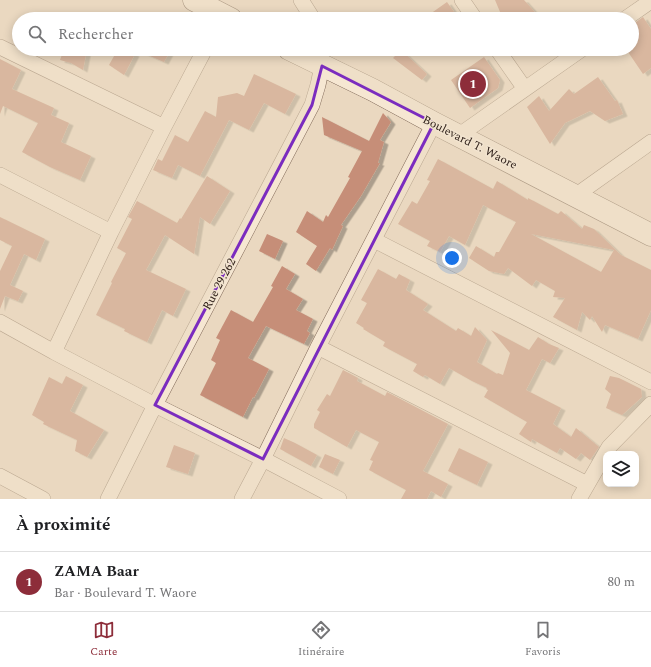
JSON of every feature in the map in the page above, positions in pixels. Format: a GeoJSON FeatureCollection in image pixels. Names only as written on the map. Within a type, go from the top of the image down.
{"type":"FeatureCollection","features":[{"type":"Feature","properties":{"kind":"street"},"geometry":{"type":"LineString","coordinates":[[194,0],[215,12]]}},
{"type":"Feature","properties":{"kind":"street"},"geometry":{"type":"LineString","coordinates":[[301,0],[308,12]]}},
{"type":"Feature","properties":{"kind":"street"},"geometry":{"type":"LineString","coordinates":[[462,0],[470,12]]}},
{"type":"Feature","properties":{"kind":"street"},"geometry":{"type":"LineString","coordinates":[[635,12],[651,1]]}},
{"type":"Feature","properties":{"kind":"street"},"geometry":{"type":"LineString","coordinates":[[0,47],[12,53]]}},
{"type":"Feature","properties":{"kind":"street"},"geometry":{"type":"LineString","coordinates":[[19,56],[164,126]]}},
{"type":"Feature","properties":{"kind":"street"},"geometry":{"type":"LineString","coordinates":[[54,352],[111,232],[164,126],[201,56]]}},
{"type":"Feature","properties":{"kind":"street"},"geometry":{"type":"LineString","coordinates":[[502,56],[525,89]]}},
{"type":"Feature","properties":{"kind":"street"},"geometry":{"type":"LineString","coordinates":[[458,136],[572,56]]}},
{"type":"Feature","properties":{"kind":"street","name":"Boulevard T. Waore"},"geometry":{"type":"LineString","coordinates":[[322,57],[373,90],[458,136],[651,235]]}},
{"type":"Feature","properties":{"kind":"street","name":"Rue 29.262"},"geometry":{"type":"LineString","coordinates":[[108,499],[155,405],[312,105],[318,85],[322,57]]}},
{"type":"Feature","properties":{"kind":"street"},"geometry":{"type":"LineString","coordinates":[[242,499],[318,347],[434,123]]}},
{"type":"Feature","properties":{"kind":"street"},"geometry":{"type":"LineString","coordinates":[[575,196],[651,142]]}},
{"type":"Feature","properties":{"kind":"street"},"geometry":{"type":"LineString","coordinates":[[0,174],[111,232]]}},
{"type":"Feature","properties":{"kind":"street"},"geometry":{"type":"LineString","coordinates":[[374,240],[651,382]]}},
{"type":"Feature","properties":{"kind":"street"},"geometry":{"type":"LineString","coordinates":[[0,322],[155,405],[339,499]]}},
{"type":"Feature","properties":{"kind":"street"},"geometry":{"type":"LineString","coordinates":[[318,347],[587,484]]}},
{"type":"Feature","properties":{"kind":"street"},"geometry":{"type":"LineString","coordinates":[[579,499],[609,447],[651,404]]}},
{"type":"Feature","properties":{"kind":"street"},"geometry":{"type":"LineString","coordinates":[[0,476],[43,499]]}},
{"type":"Feature","properties":{"kind":"highlighted area"},"geometry":{"type":"Polygon","coordinates":[[[322,66],[434,123],[263,459],[155,405],[312,105],[322,66]]]}},
{"type":"Feature","properties":{"kind":"building"},"geometry":{"type":"Polygon","coordinates":[[[495,0],[524,0],[535,12],[500,12],[495,0]]]}},
{"type":"Feature","properties":{"kind":"building"},"geometry":{"type":"Polygon","coordinates":[[[447,2],[454,12],[433,12],[447,2]]]}},
{"type":"Feature","properties":{"kind":"building"},"geometry":{"type":"Polygon","coordinates":[[[643,17],[651,29],[651,68],[643,74],[631,56],[639,56],[639,20],[643,17]]]}},
{"type":"Feature","properties":{"kind":"building"},"geometry":{"type":"Polygon","coordinates":[[[61,56],[86,56],[83,70],[71,63],[60,60],[61,56]]]}},
{"type":"Feature","properties":{"kind":"building"},"geometry":{"type":"Polygon","coordinates":[[[114,56],[134,56],[124,75],[109,65],[114,56]]]}},
{"type":"Feature","properties":{"kind":"building"},"geometry":{"type":"Polygon","coordinates":[[[150,56],[167,56],[164,62],[150,56]]]}},
{"type":"Feature","properties":{"kind":"building"},"geometry":{"type":"Polygon","coordinates":[[[395,56],[408,56],[427,74],[422,80],[393,58],[395,56]]]}},
{"type":"Feature","properties":{"kind":"building"},"geometry":{"type":"Polygon","coordinates":[[[484,57],[500,80],[498,88],[470,108],[451,80],[484,57]]]}},
{"type":"Feature","properties":{"kind":"building"},"geometry":{"type":"Polygon","coordinates":[[[0,59],[21,70],[12,89],[54,108],[51,115],[69,123],[61,142],[91,156],[80,180],[50,167],[22,152],[38,123],[3,106],[0,114],[0,59]]]}},
{"type":"Feature","properties":{"kind":"building"},"geometry":{"type":"Polygon","coordinates":[[[254,74],[296,94],[285,114],[264,103],[249,130],[229,120],[200,176],[178,165],[172,178],[153,170],[158,159],[162,161],[175,135],[188,142],[205,111],[216,117],[218,97],[237,93],[244,96],[254,74]]]}},
{"type":"Feature","properties":{"kind":"building"},"geometry":{"type":"Polygon","coordinates":[[[598,77],[615,101],[617,100],[623,114],[605,121],[590,111],[565,123],[550,144],[527,107],[539,96],[549,111],[569,89],[574,94],[598,77]]]}},
{"type":"Feature","properties":{"kind":"building"},"geometry":{"type":"Polygon","coordinates":[[[383,113],[391,122],[380,140],[384,142],[378,163],[380,163],[361,196],[341,225],[343,226],[332,250],[330,248],[316,271],[306,264],[317,246],[296,232],[307,211],[323,222],[326,215],[328,217],[350,178],[348,177],[362,151],[324,135],[322,117],[369,141],[383,113]]]}},
{"type":"Feature","properties":{"kind":"building"},"geometry":{"type":"Polygon","coordinates":[[[438,159],[493,189],[497,181],[528,200],[528,198],[558,214],[561,211],[582,229],[584,225],[594,229],[621,255],[651,270],[651,310],[638,339],[605,325],[602,332],[592,316],[590,320],[582,312],[577,330],[553,317],[565,298],[553,297],[555,291],[536,280],[532,286],[508,268],[504,274],[489,271],[469,258],[476,246],[494,257],[496,252],[499,252],[516,222],[483,205],[465,245],[449,236],[440,252],[427,246],[430,241],[398,224],[412,201],[417,204],[430,181],[427,180],[438,159]],[[531,234],[601,272],[614,250],[531,234]]]}},
{"type":"Feature","properties":{"kind":"building"},"geometry":{"type":"Polygon","coordinates":[[[207,176],[230,191],[210,224],[200,217],[194,254],[165,235],[146,270],[186,289],[173,316],[162,310],[147,342],[96,315],[126,253],[117,248],[132,219],[128,217],[137,201],[177,223],[180,218],[181,219],[207,176]]]}},
{"type":"Feature","properties":{"kind":"building"},"geometry":{"type":"Polygon","coordinates":[[[0,217],[45,239],[36,260],[24,254],[10,285],[23,291],[18,301],[5,296],[0,309],[0,271],[12,246],[0,240],[0,217]]]}},
{"type":"Feature","properties":{"kind":"building"},"geometry":{"type":"Polygon","coordinates":[[[267,234],[283,241],[275,259],[259,251],[267,234]]]}},
{"type":"Feature","properties":{"kind":"building"},"geometry":{"type":"Polygon","coordinates":[[[282,266],[295,274],[286,289],[303,299],[296,310],[313,319],[307,331],[310,333],[304,344],[266,326],[248,358],[269,369],[243,417],[200,395],[216,363],[211,360],[220,340],[216,338],[231,310],[253,322],[273,287],[271,286],[282,266]]]}},
{"type":"Feature","properties":{"kind":"building"},"geometry":{"type":"Polygon","coordinates":[[[378,269],[396,279],[399,274],[410,280],[406,290],[428,304],[423,310],[456,331],[458,328],[471,336],[475,327],[487,340],[477,362],[497,374],[503,375],[510,353],[491,330],[529,350],[538,337],[559,348],[550,363],[542,359],[526,390],[561,408],[553,424],[571,437],[576,428],[599,447],[590,460],[581,453],[576,459],[560,448],[557,453],[532,439],[531,442],[519,434],[527,422],[484,397],[488,390],[486,389],[487,388],[449,368],[440,384],[425,375],[423,377],[413,371],[417,364],[383,346],[385,342],[356,323],[367,303],[361,300],[378,269]]]}},
{"type":"Feature","properties":{"kind":"building"},"geometry":{"type":"Polygon","coordinates":[[[343,370],[358,378],[357,381],[385,396],[387,392],[448,424],[423,471],[448,484],[441,497],[431,491],[427,499],[401,499],[406,490],[369,470],[373,461],[370,460],[379,442],[356,430],[347,447],[314,428],[314,424],[320,412],[317,410],[327,394],[330,396],[343,370]]]}},
{"type":"Feature","properties":{"kind":"building"},"geometry":{"type":"Polygon","coordinates":[[[66,376],[83,385],[70,411],[104,430],[87,457],[75,451],[77,440],[43,424],[44,422],[32,415],[49,377],[62,384],[66,376]]]}},
{"type":"Feature","properties":{"kind":"building"},"geometry":{"type":"Polygon","coordinates":[[[610,376],[619,378],[641,389],[642,397],[622,415],[606,408],[611,394],[605,389],[610,376]]]}},
{"type":"Feature","properties":{"kind":"building"},"geometry":{"type":"Polygon","coordinates":[[[284,438],[317,455],[311,466],[280,449],[284,438]]]}},
{"type":"Feature","properties":{"kind":"building"},"geometry":{"type":"Polygon","coordinates":[[[174,445],[195,453],[188,474],[166,467],[174,445]]]}},
{"type":"Feature","properties":{"kind":"building"},"geometry":{"type":"Polygon","coordinates":[[[459,448],[488,462],[477,485],[448,471],[459,448]]]}},
{"type":"Feature","properties":{"kind":"building"},"geometry":{"type":"Polygon","coordinates":[[[325,454],[340,460],[333,474],[319,467],[325,454]]]}},
{"type":"Feature","properties":{"kind":"place","name":"ZAMA Baar"},"geometry":{"type":"Point","coordinates":[473,84]}}]}
